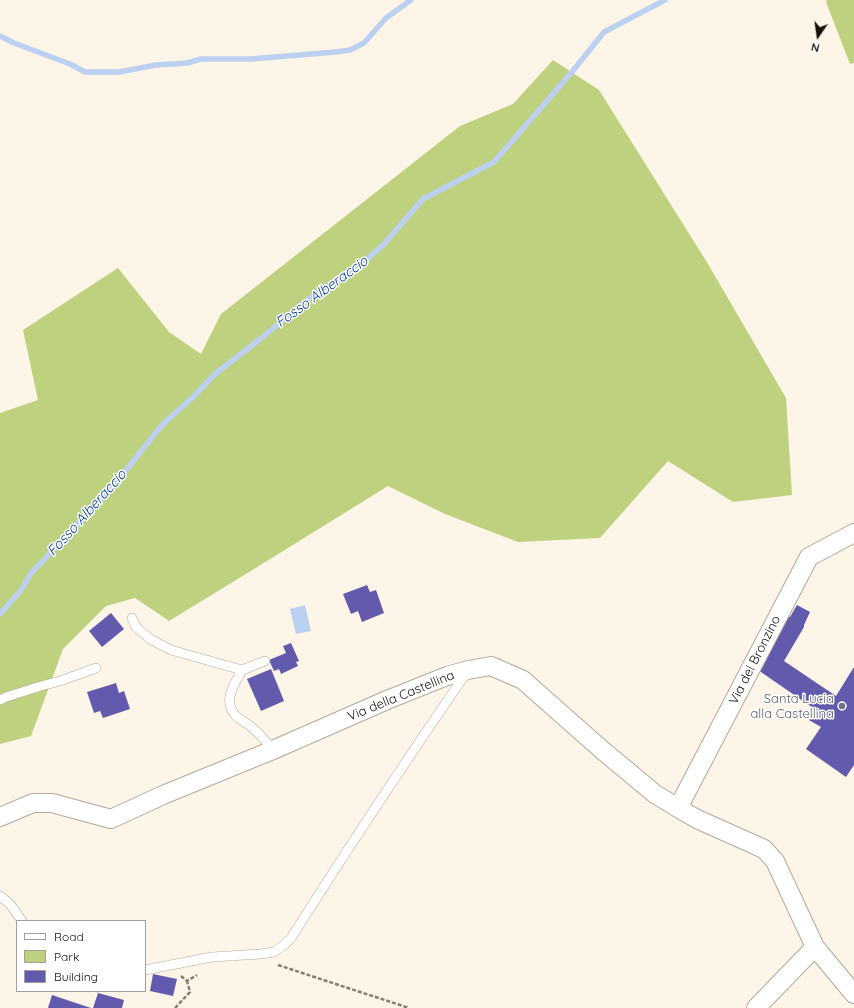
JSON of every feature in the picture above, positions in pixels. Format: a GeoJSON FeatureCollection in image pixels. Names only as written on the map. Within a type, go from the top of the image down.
{"type":"FeatureCollection","features":[{"type":"Feature","properties":{"kind":"street","name":"Via del Bronzino"},"geometry":{"type":"LineString","coordinates":[[678,808],[809,557],[854,533]]}},
{"type":"Feature","properties":{"kind":"street","name":"Via della Castellina"},"geometry":{"type":"LineString","coordinates":[[0,817],[33,803],[52,804],[111,819],[163,795],[273,750],[387,700],[448,676],[468,670],[491,666],[523,680],[655,794],[697,819],[764,849],[775,861],[816,947],[854,994]]}},
{"type":"Feature","properties":{"kind":"street"},"geometry":{"type":"LineString","coordinates":[[756,1008],[816,947]]}},
{"type":"Feature","properties":{"kind":"lane"},"geometry":{"type":"LineString","coordinates":[[132,618],[136,627],[150,639],[171,650],[242,670],[265,661]]}},
{"type":"Feature","properties":{"kind":"lane"},"geometry":{"type":"LineString","coordinates":[[0,700],[96,668]]}},
{"type":"Feature","properties":{"kind":"lane"},"geometry":{"type":"LineString","coordinates":[[242,670],[231,691],[229,699],[231,709],[237,717],[250,726],[264,739],[273,750]]}},
{"type":"Feature","properties":{"kind":"lane"},"geometry":{"type":"LineString","coordinates":[[146,970],[212,957],[274,952],[284,945],[291,938],[384,793],[468,670]]}},
{"type":"Feature","properties":{"kind":"lane"},"geometry":{"type":"LineString","coordinates":[[0,896],[10,904],[21,920]]}},
{"type":"Feature","properties":{"kind":"path"},"geometry":{"type":"LineString","coordinates":[[274,964],[409,1008]]}},
{"type":"Feature","properties":{"kind":"path"},"geometry":{"type":"LineString","coordinates":[[167,966],[187,981],[190,992],[175,1008]]}},
{"type":"Feature","properties":{"kind":"path"},"geometry":{"type":"LineString","coordinates":[[187,981],[201,973]]}},
{"type":"Feature","properties":{"kind":"green space"},"geometry":{"type":"Polygon","coordinates":[[[827,0],[854,0],[854,63],[850,64],[826,2],[827,0]]]}},
{"type":"Feature","properties":{"kind":"green space"},"geometry":{"type":"Polygon","coordinates":[[[553,60],[599,90],[708,264],[786,398],[792,495],[733,502],[668,461],[600,538],[518,542],[445,514],[388,486],[169,621],[135,598],[106,606],[63,649],[31,736],[0,744],[0,413],[38,400],[23,330],[118,268],[169,332],[201,354],[221,314],[460,126],[513,104],[553,60]]]}},
{"type":"Feature","properties":{"kind":"water"},"geometry":{"type":"Polygon","coordinates":[[[305,605],[311,631],[296,634],[290,609],[305,605]]]}},
{"type":"Feature","properties":{"kind":"building"},"geometry":{"type":"Polygon","coordinates":[[[367,585],[370,592],[376,590],[384,613],[362,622],[358,611],[351,614],[343,594],[367,585]]]}},
{"type":"Feature","properties":{"kind":"building"},"geometry":{"type":"Polygon","coordinates":[[[797,605],[810,612],[804,627],[784,661],[836,696],[854,667],[854,765],[846,777],[806,749],[821,727],[809,720],[816,710],[758,670],[787,616],[790,617],[797,605]]]}},
{"type":"Feature","properties":{"kind":"building"},"geometry":{"type":"Polygon","coordinates":[[[111,613],[124,629],[102,647],[89,631],[111,613]]]}},
{"type":"Feature","properties":{"kind":"building"},"geometry":{"type":"Polygon","coordinates":[[[291,643],[299,661],[296,662],[298,666],[281,674],[279,669],[274,671],[269,660],[286,653],[283,646],[291,643]]]}},
{"type":"Feature","properties":{"kind":"building"},"geometry":{"type":"Polygon","coordinates":[[[271,669],[284,701],[261,711],[247,679],[271,669]]]}},
{"type":"Feature","properties":{"kind":"building"},"geometry":{"type":"Polygon","coordinates":[[[116,683],[119,693],[124,691],[130,709],[103,718],[100,711],[94,713],[87,692],[116,683]]]}},
{"type":"Feature","properties":{"kind":"building"},"geometry":{"type":"Polygon","coordinates":[[[153,974],[177,979],[173,996],[150,991],[153,974]]]}},
{"type":"Feature","properties":{"kind":"building"},"geometry":{"type":"Polygon","coordinates":[[[98,993],[124,1000],[122,1008],[93,1008],[98,993]]]}},
{"type":"Feature","properties":{"kind":"building"},"geometry":{"type":"Polygon","coordinates":[[[52,995],[91,1008],[48,1008],[52,995]]]}},
{"type":"Feature","properties":{"kind":"waterway"},"geometry":{"type":"LineString","coordinates":[[0,36],[14,43],[70,64],[85,72],[119,72],[156,65],[187,63],[201,59],[251,59],[350,50],[364,43],[386,18],[411,0]]}},
{"type":"Feature","properties":{"kind":"waterway","name":"Fosso Alberaccio"},"geometry":{"type":"LineString","coordinates":[[0,614],[22,589],[31,573],[102,499],[162,425],[194,396],[215,374],[317,292],[358,267],[384,244],[423,199],[494,162],[572,72],[604,32],[665,0]]}},
{"type":"Feature","properties":{"kind":"place","name":"Santa Lucia alla Castellina"},"geometry":{"type":"Point","coordinates":[842,706]}}]}
